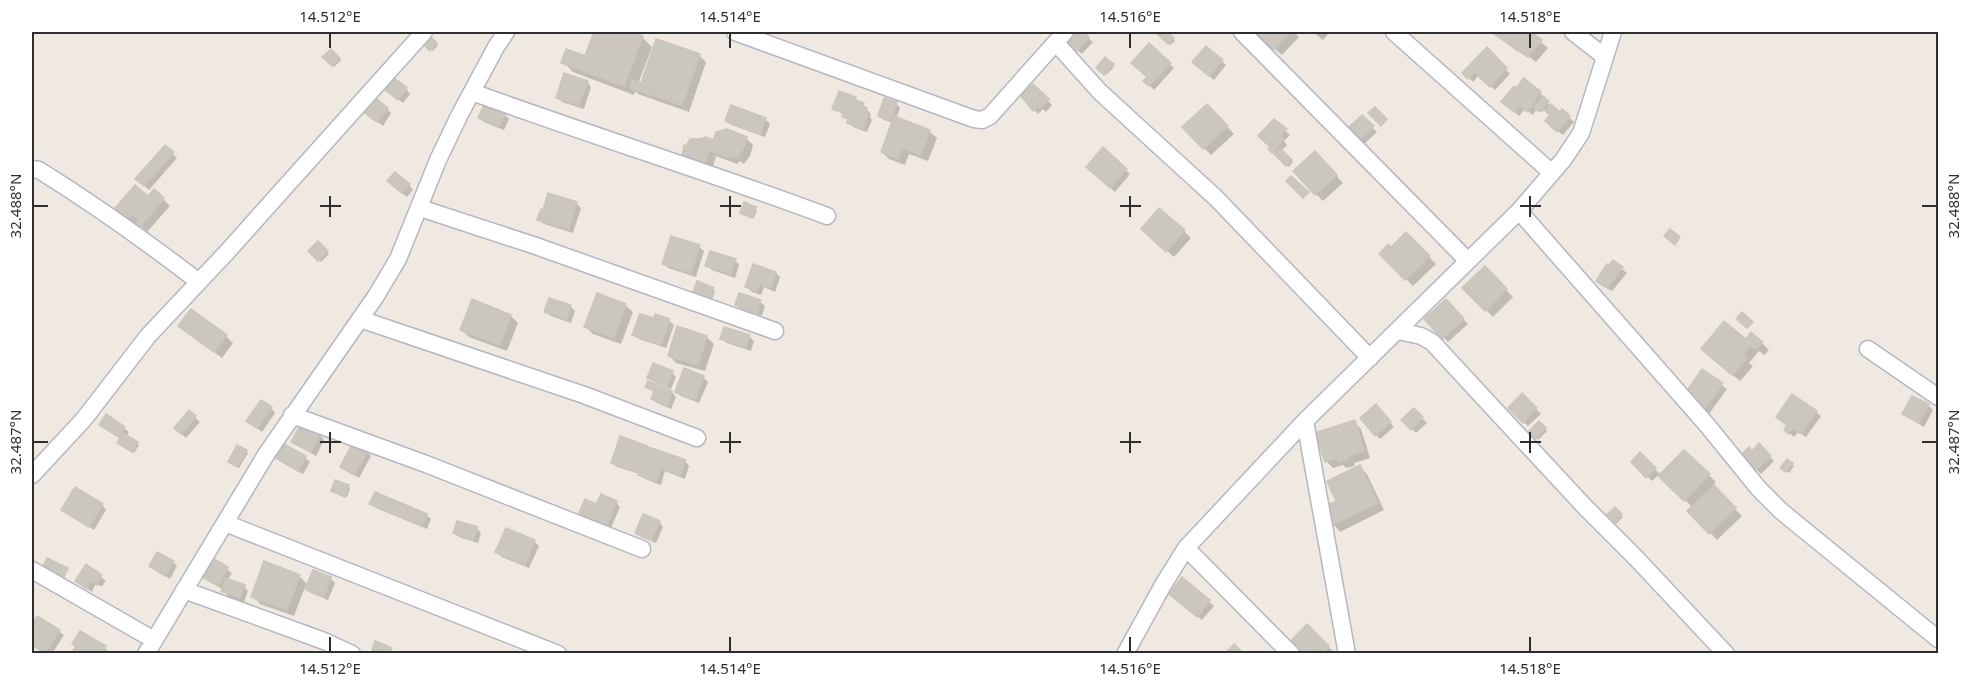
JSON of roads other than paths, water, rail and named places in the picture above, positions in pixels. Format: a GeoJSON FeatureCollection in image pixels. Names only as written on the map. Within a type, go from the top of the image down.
{"type":"FeatureCollection","features":[{"type":"Feature","properties":{"kind":"street"},"geometry":{"type":"LineString","coordinates":[[32,474],[84,419],[148,336],[315,155],[424,32]]}},
{"type":"Feature","properties":{"kind":"street"},"geometry":{"type":"LineString","coordinates":[[32,570],[150,647],[292,415],[360,319],[398,259],[438,159],[506,32]]}},
{"type":"Feature","properties":{"kind":"street"},"geometry":{"type":"LineString","coordinates":[[735,32],[982,120],[990,116],[1060,37],[1100,92],[1216,198],[1370,358]]}},
{"type":"Feature","properties":{"kind":"street"},"geometry":{"type":"LineString","coordinates":[[1242,32],[1468,261]]}},
{"type":"Feature","properties":{"kind":"street"},"geometry":{"type":"LineString","coordinates":[[1394,32],[1552,173]]}},
{"type":"Feature","properties":{"kind":"street"},"geometry":{"type":"LineString","coordinates":[[1573,32],[1605,57]]}},
{"type":"Feature","properties":{"kind":"street"},"geometry":{"type":"LineString","coordinates":[[1125,653],[1186,548],[1222,507],[1305,421],[1519,211],[1563,160],[1581,133],[1613,32]]}},
{"type":"Feature","properties":{"kind":"street"},"geometry":{"type":"LineString","coordinates":[[472,92],[575,130],[750,187],[827,216]]}},
{"type":"Feature","properties":{"kind":"street"},"geometry":{"type":"LineString","coordinates":[[32,170],[39,170],[90,201],[199,282]]}},
{"type":"Feature","properties":{"kind":"street"},"geometry":{"type":"LineString","coordinates":[[420,208],[533,245],[775,331]]}},
{"type":"Feature","properties":{"kind":"street"},"geometry":{"type":"LineString","coordinates":[[1519,211],[1781,511],[1938,639]]}},
{"type":"Feature","properties":{"kind":"street"},"geometry":{"type":"LineString","coordinates":[[360,319],[584,395],[698,438]]}},
{"type":"Feature","properties":{"kind":"street"},"geometry":{"type":"LineString","coordinates":[[1399,331],[1421,336],[1432,342],[1584,506],[1726,654]]}},
{"type":"Feature","properties":{"kind":"street"},"geometry":{"type":"LineString","coordinates":[[1868,349],[1938,397]]}},
{"type":"Feature","properties":{"kind":"street"},"geometry":{"type":"LineString","coordinates":[[292,415],[426,464],[642,549]]}},
{"type":"Feature","properties":{"kind":"street"},"geometry":{"type":"LineString","coordinates":[[1305,421],[1347,654]]}},
{"type":"Feature","properties":{"kind":"street"},"geometry":{"type":"LineString","coordinates":[[225,523],[558,654]]}},
{"type":"Feature","properties":{"kind":"street"},"geometry":{"type":"LineString","coordinates":[[1186,548],[1291,654]]}},
{"type":"Feature","properties":{"kind":"street"},"geometry":{"type":"LineString","coordinates":[[184,590],[320,647],[351,654]]}}]}
